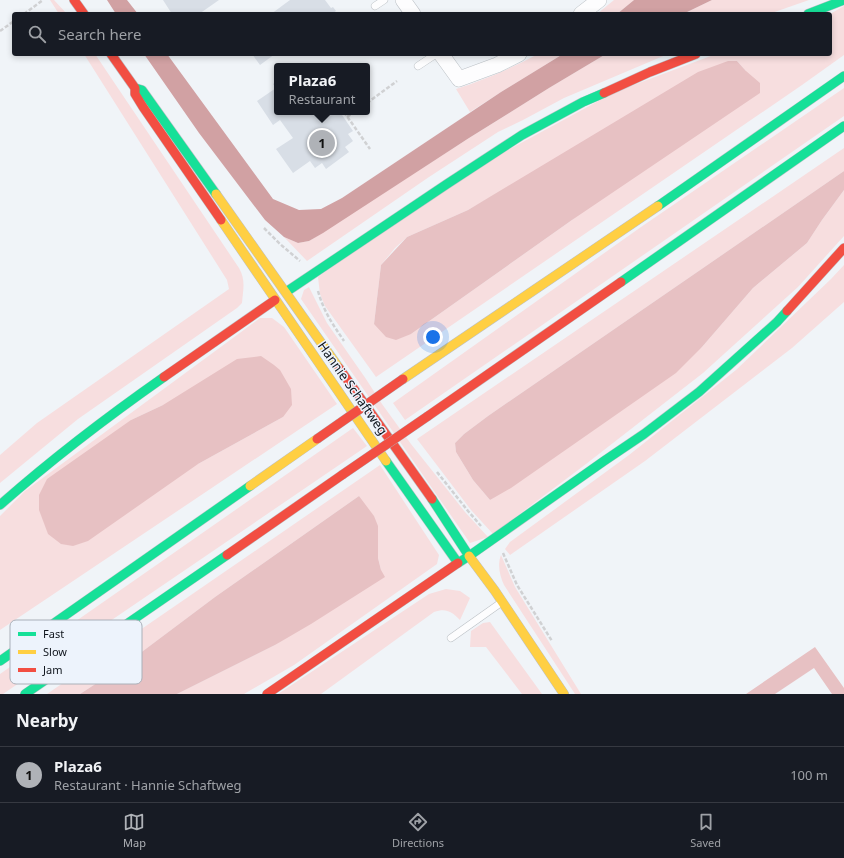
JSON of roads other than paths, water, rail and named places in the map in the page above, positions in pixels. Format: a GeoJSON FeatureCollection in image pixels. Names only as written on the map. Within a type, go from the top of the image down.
{"type":"FeatureCollection","features":[{"type":"Feature","properties":{"kind":"main road"},"geometry":{"type":"LineString","coordinates":[[74,0],[83,12]]}},
{"type":"Feature","properties":{"kind":"main road"},"geometry":{"type":"LineString","coordinates":[[813,12],[844,0]]}},
{"type":"Feature","properties":{"kind":"main road","name":"Hannie Schaftweg"},"geometry":{"type":"LineString","coordinates":[[112,56],[135,88],[135,94],[139,100],[460,566]]}},
{"type":"Feature","properties":{"kind":"main road"},"geometry":{"type":"LineString","coordinates":[[0,506],[29,479],[74,443],[150,387],[286,292],[522,135],[583,102],[650,72],[691,56]]}},
{"type":"Feature","properties":{"kind":"main road"},"geometry":{"type":"LineString","coordinates":[[60,620],[402,379],[578,261],[844,76]]}},
{"type":"Feature","properties":{"kind":"main road","name":"Hannie Schaftweg"},"geometry":{"type":"LineString","coordinates":[[135,88],[142,90],[286,292],[434,502],[469,556],[564,694]]}},
{"type":"Feature","properties":{"kind":"main road"},"geometry":{"type":"LineString","coordinates":[[132,620],[844,126]]}},
{"type":"Feature","properties":{"kind":"main road"},"geometry":{"type":"LineString","coordinates":[[267,694],[384,613],[460,566],[469,556],[644,434],[699,392],[777,322],[844,248]]}},
{"type":"Feature","properties":{"kind":"main road"},"geometry":{"type":"LineString","coordinates":[[0,661],[10,654]]}},
{"type":"Feature","properties":{"kind":"main road"},"geometry":{"type":"LineString","coordinates":[[25,694],[39,684]]}},
{"type":"Feature","properties":{"kind":"street"},"geometry":{"type":"LineString","coordinates":[[403,0],[412,12]]}},
{"type":"Feature","properties":{"kind":"street"},"geometry":{"type":"LineString","coordinates":[[584,12],[599,0]]}},
{"type":"Feature","properties":{"kind":"street"},"geometry":{"type":"LineString","coordinates":[[442,56],[459,79],[497,65],[515,56]]}},
{"type":"Feature","properties":{"kind":"lane"},"geometry":{"type":"LineString","coordinates":[[375,6],[384,0]]}},
{"type":"Feature","properties":{"kind":"lane"},"geometry":{"type":"LineString","coordinates":[[418,66],[433,56]]}},
{"type":"Feature","properties":{"kind":"lane"},"geometry":{"type":"LineString","coordinates":[[451,638],[502,602]]}},
{"type":"Feature","properties":{"kind":"place","name":"Plaza6"},"geometry":{"type":"Point","coordinates":[322,143]}}]}
